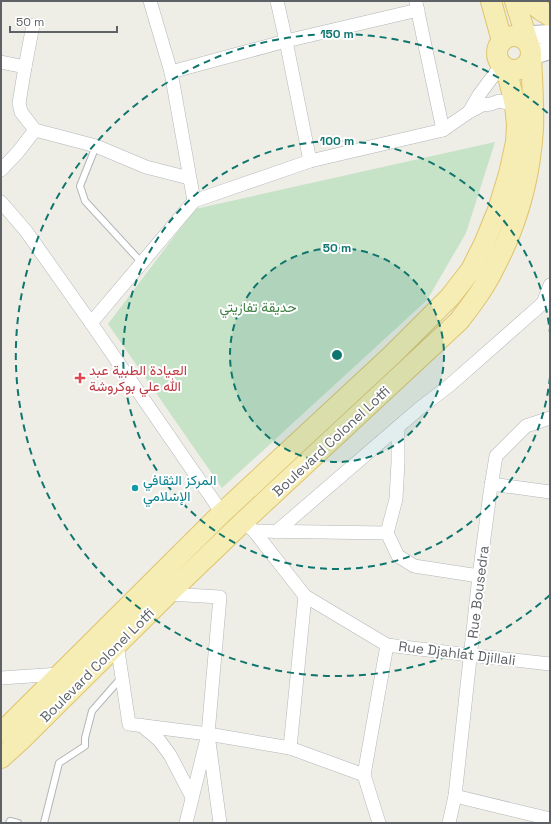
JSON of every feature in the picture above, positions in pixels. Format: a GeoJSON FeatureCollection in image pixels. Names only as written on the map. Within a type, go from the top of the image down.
{"type":"FeatureCollection","features":[{"type":"Feature","properties":{"kind":"main road","name":"Boulevard Colonel Lotfi"},"geometry":{"type":"LineString","coordinates":[[491,1],[526,45]]}},
{"type":"Feature","properties":{"kind":"main road","name":"Boulevard Colonel Lotfi"},"geometry":{"type":"LineString","coordinates":[[1,758],[168,594],[249,527],[459,321],[480,293],[494,269],[512,230],[523,194],[531,154],[533,98],[526,45],[516,1]]}},
{"type":"Feature","properties":{"kind":"main road"},"geometry":{"type":"LineString","coordinates":[[529,1],[550,16]]}},
{"type":"Feature","properties":{"kind":"main road"},"geometry":{"type":"LineString","coordinates":[[526,45],[529,61],[522,68],[512,70],[502,65],[497,51],[499,46],[526,45]]}},
{"type":"Feature","properties":{"kind":"main road","name":"Boulevard Colonel Lotfi"},"geometry":{"type":"LineString","coordinates":[[1,732],[222,513],[392,356],[450,297],[471,270],[498,210],[509,174],[516,142],[517,125],[515,104],[509,80],[502,65]]}},
{"type":"Feature","properties":{"kind":"street"},"geometry":{"type":"LineString","coordinates":[[150,1],[171,72],[194,201]]}},
{"type":"Feature","properties":{"kind":"street"},"geometry":{"type":"LineString","coordinates":[[277,1],[310,161]]}},
{"type":"Feature","properties":{"kind":"street"},"geometry":{"type":"LineString","coordinates":[[171,72],[417,5],[442,130]]}},
{"type":"Feature","properties":{"kind":"street"},"geometry":{"type":"LineString","coordinates":[[33,26],[19,103],[21,112],[35,130],[96,146],[146,167],[189,178]]}},
{"type":"Feature","properties":{"kind":"street"},"geometry":{"type":"LineString","coordinates":[[526,45],[550,34]]}},
{"type":"Feature","properties":{"kind":"street"},"geometry":{"type":"LineString","coordinates":[[1,62],[25,67]]}},
{"type":"Feature","properties":{"kind":"street"},"geometry":{"type":"LineString","coordinates":[[469,112],[479,95],[502,65]]}},
{"type":"Feature","properties":{"kind":"street"},"geometry":{"type":"LineString","coordinates":[[91,323],[194,201],[310,161],[442,130],[482,105],[499,101],[515,104]]}},
{"type":"Feature","properties":{"kind":"street"},"geometry":{"type":"LineString","coordinates":[[1,170],[18,152],[35,130]]}},
{"type":"Feature","properties":{"kind":"street"},"geometry":{"type":"LineString","coordinates":[[1,202],[26,231],[222,513]]}},
{"type":"Feature","properties":{"kind":"street"},"geometry":{"type":"LineString","coordinates":[[276,532],[420,408],[450,385],[547,302],[550,285]]}},
{"type":"Feature","properties":{"kind":"street","name":"Rue Bousedra"},"geometry":{"type":"LineString","coordinates":[[449,823],[455,796],[479,576],[496,456],[526,426],[550,418]]}},
{"type":"Feature","properties":{"kind":"street"},"geometry":{"type":"LineString","coordinates":[[398,427],[396,499],[387,533],[398,556],[414,566],[479,576]]}},
{"type":"Feature","properties":{"kind":"street"},"geometry":{"type":"LineString","coordinates":[[491,484],[550,492]]}},
{"type":"Feature","properties":{"kind":"street"},"geometry":{"type":"LineString","coordinates":[[249,527],[276,532],[387,533]]}},
{"type":"Feature","properties":{"kind":"street","name":"Rue Djahlat Djillali"},"geometry":{"type":"LineString","coordinates":[[249,527],[305,596],[387,645],[550,664]]}},
{"type":"Feature","properties":{"kind":"street"},"geometry":{"type":"LineString","coordinates":[[168,594],[220,597],[208,734],[186,823]]}},
{"type":"Feature","properties":{"kind":"street"},"geometry":{"type":"LineString","coordinates":[[290,748],[305,596]]}},
{"type":"Feature","properties":{"kind":"street"},"geometry":{"type":"LineString","coordinates":[[117,644],[129,724],[208,734],[290,748],[364,775]]}},
{"type":"Feature","properties":{"kind":"street"},"geometry":{"type":"LineString","coordinates":[[379,823],[364,775],[387,645]]}},
{"type":"Feature","properties":{"kind":"street"},"geometry":{"type":"LineString","coordinates":[[1,678],[60,674]]}},
{"type":"Feature","properties":{"kind":"street"},"geometry":{"type":"LineString","coordinates":[[141,725],[159,740],[170,755],[192,797]]}},
{"type":"Feature","properties":{"kind":"street"},"geometry":{"type":"LineString","coordinates":[[208,734],[220,823]]}},
{"type":"Feature","properties":{"kind":"street"},"geometry":{"type":"LineString","coordinates":[[455,796],[550,819]]}},
{"type":"Feature","properties":{"kind":"lane"},"geometry":{"type":"LineString","coordinates":[[96,146],[80,186],[85,201],[142,263]]}},
{"type":"Feature","properties":{"kind":"lane"},"geometry":{"type":"LineString","coordinates":[[44,823],[59,763],[85,746],[84,738],[92,711],[122,677]]}},
{"type":"Feature","properties":{"kind":"lane"},"geometry":{"type":"LineString","coordinates":[[9,823],[10,821],[18,823]]}},
{"type":"Feature","properties":{"kind":"green space","name":"حديقة تفاريتي"},"geometry":{"type":"Polygon","coordinates":[[[495,142],[466,233],[427,300],[222,488],[108,324],[195,209],[495,142]]]}},
{"type":"Feature","properties":{"kind":"place","name":"العيادة الطبية عبد الله علي بوكروشة"},"geometry":{"type":"Point","coordinates":[80,378]}},
{"type":"Feature","properties":{"kind":"place","name":"المركز الثقافي الإسلامي"},"geometry":{"type":"Point","coordinates":[135,488]}}]}
